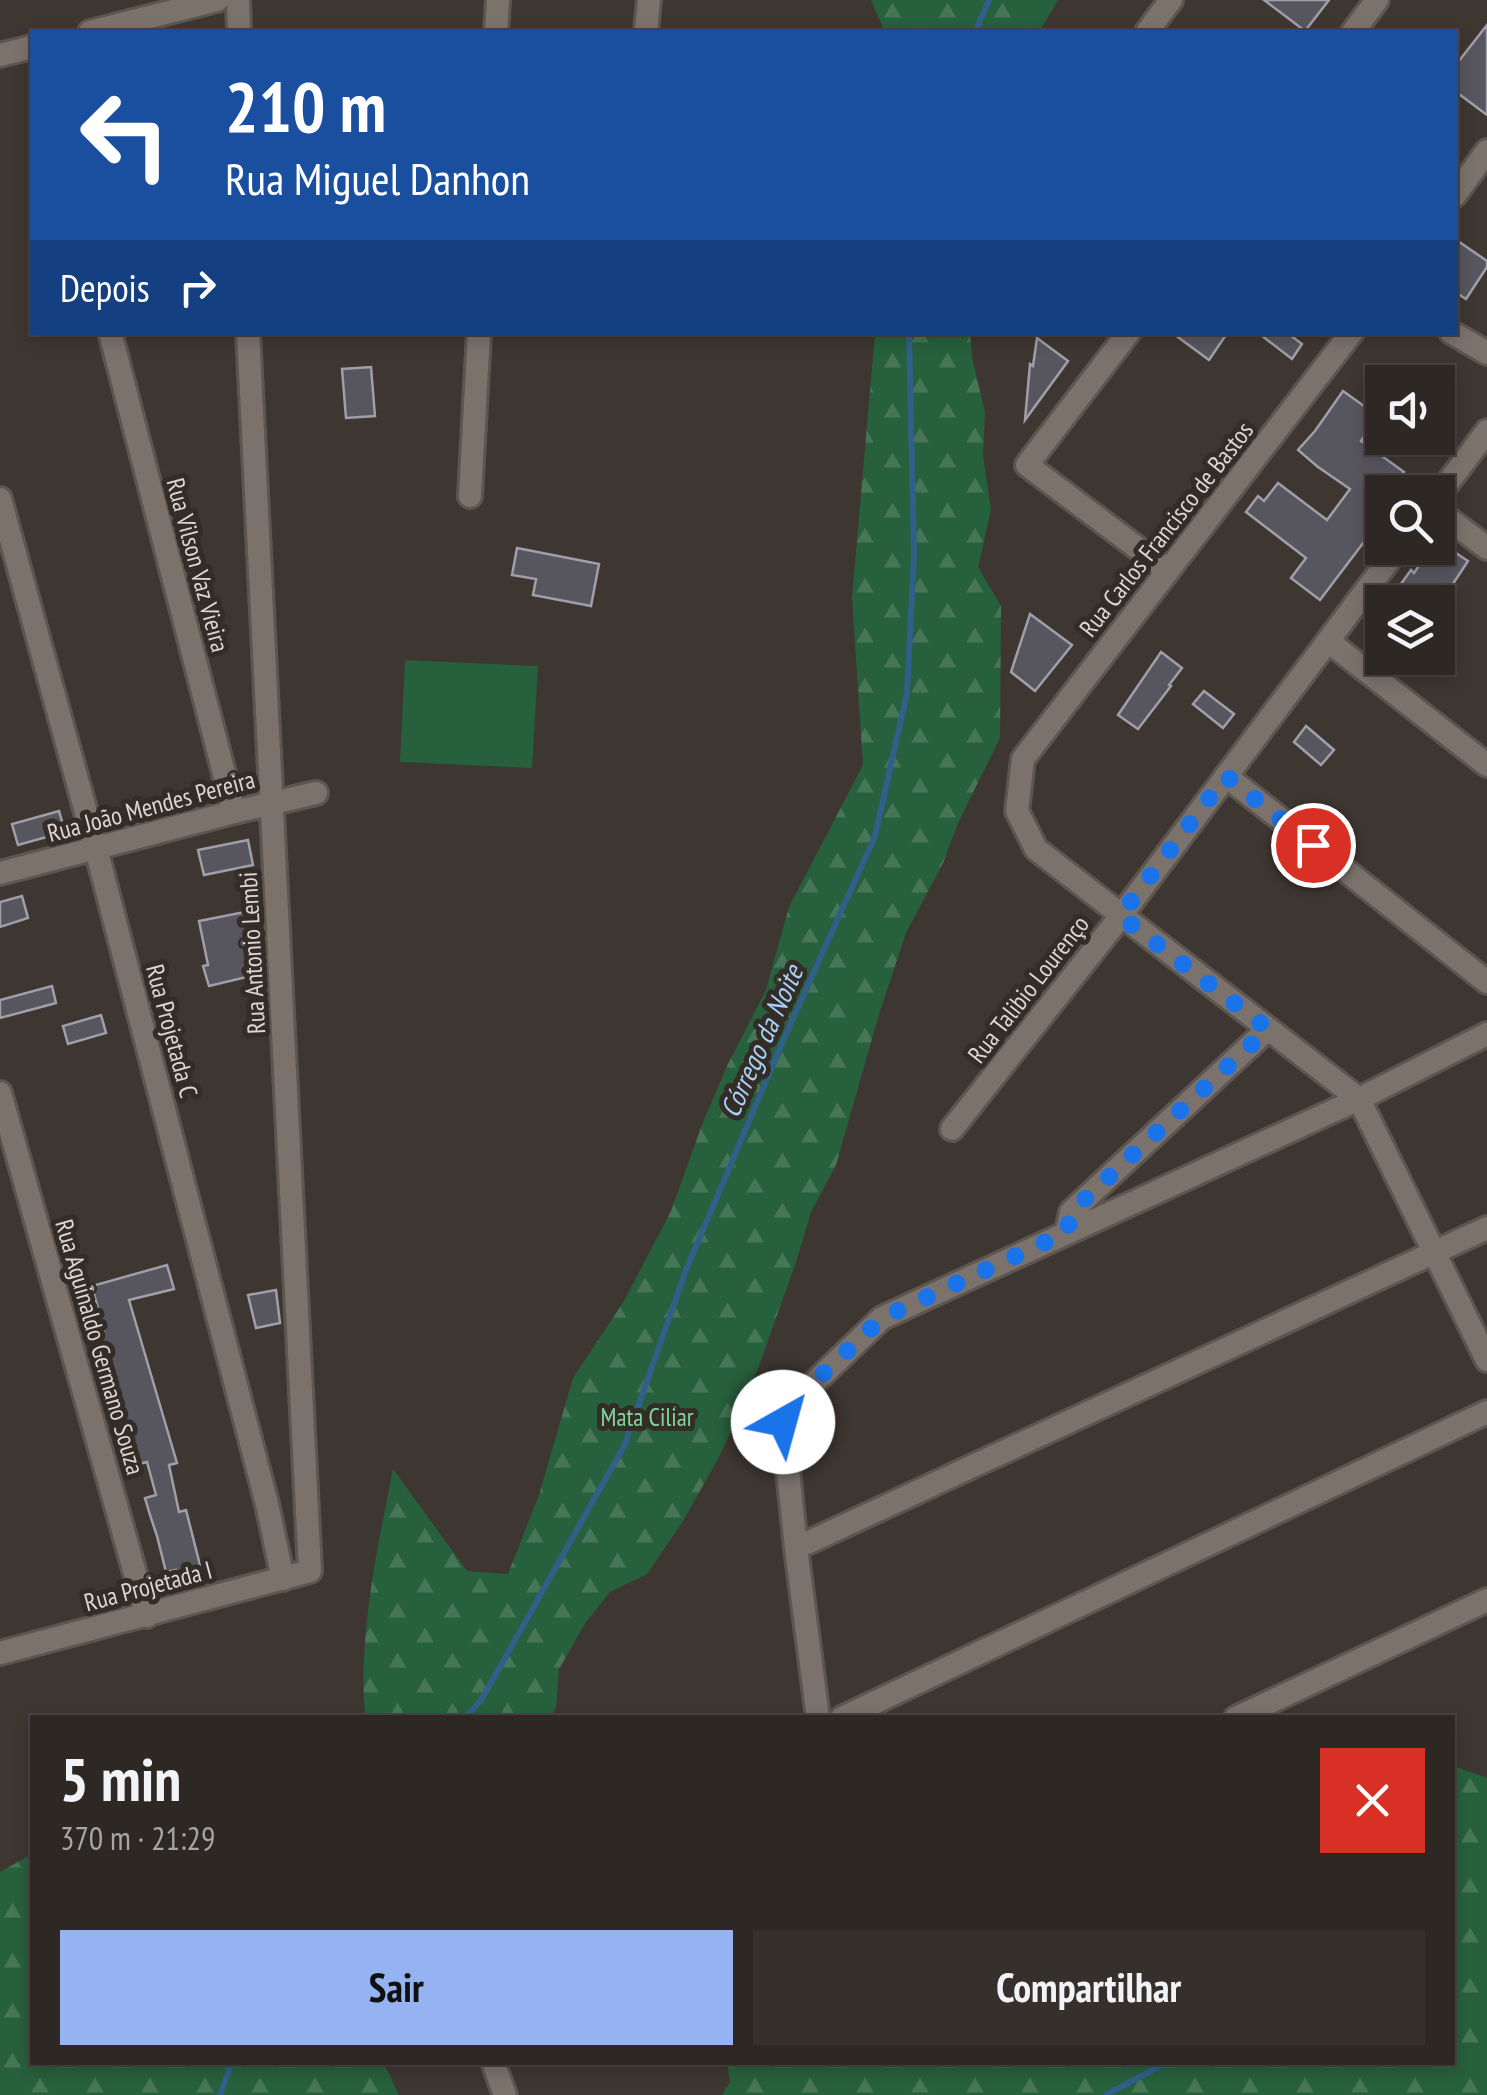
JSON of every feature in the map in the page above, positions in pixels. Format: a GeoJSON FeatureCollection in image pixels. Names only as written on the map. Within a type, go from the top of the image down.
{"type":"FeatureCollection","features":[{"type":"Feature","properties":{"kind":"street"},"geometry":{"type":"LineString","coordinates":[[98,30],[218,0]]}},
{"type":"Feature","properties":{"kind":"street"},"geometry":{"type":"LineString","coordinates":[[238,0],[238,30]]}},
{"type":"Feature","properties":{"kind":"street"},"geometry":{"type":"LineString","coordinates":[[496,30],[498,0]]}},
{"type":"Feature","properties":{"kind":"street"},"geometry":{"type":"LineString","coordinates":[[646,30],[649,0]]}},
{"type":"Feature","properties":{"kind":"street"},"geometry":{"type":"LineString","coordinates":[[1148,30],[1171,0]]}},
{"type":"Feature","properties":{"kind":"street"},"geometry":{"type":"LineString","coordinates":[[1354,30],[1377,0]]}},
{"type":"Feature","properties":{"kind":"street"},"geometry":{"type":"LineString","coordinates":[[0,55],[30,48]]}},
{"type":"Feature","properties":{"kind":"street"},"geometry":{"type":"LineString","coordinates":[[1458,191],[1487,152]]}},
{"type":"Feature","properties":{"kind":"street","name":"Rua Vilson Vaz Vieira"},"geometry":{"type":"LineString","coordinates":[[111,335],[234,812]]}},
{"type":"Feature","properties":{"kind":"street","name":"Rua Antonio Lembi"},"geometry":{"type":"LineString","coordinates":[[248,335],[310,1571]]}},
{"type":"Feature","properties":{"kind":"street"},"geometry":{"type":"LineString","coordinates":[[470,496],[480,335]]}},
{"type":"Feature","properties":{"kind":"street"},"geometry":{"type":"LineString","coordinates":[[1127,335],[1027,465],[1168,571]]}},
{"type":"Feature","properties":{"kind":"street","name":"Rua Carlos Francisco de Bastos"},"geometry":{"type":"LineString","coordinates":[[1120,916],[1036,849],[1017,811],[1023,759],[1350,335]]}},
{"type":"Feature","properties":{"kind":"street"},"geometry":{"type":"LineString","coordinates":[[1457,335],[1487,353]]}},
{"type":"Feature","properties":{"kind":"street"},"geometry":{"type":"LineString","coordinates":[[1454,475],[1487,431]]}},
{"type":"Feature","properties":{"kind":"street","name":"Rua Projetada C"},"geometry":{"type":"LineString","coordinates":[[0,499],[268,1504],[283,1579]]}},
{"type":"Feature","properties":{"kind":"street"},"geometry":{"type":"LineString","coordinates":[[1455,524],[1487,548]]}},
{"type":"Feature","properties":{"kind":"street","name":"Rua Talibio Lourenço"},"geometry":{"type":"LineString","coordinates":[[952,1129],[1120,916],[1385,565]]}},
{"type":"Feature","properties":{"kind":"street"},"geometry":{"type":"LineString","coordinates":[[1328,641],[1487,765]]}},
{"type":"Feature","properties":{"kind":"street"},"geometry":{"type":"LineString","coordinates":[[1226,776],[1487,982]]}},
{"type":"Feature","properties":{"kind":"street","name":"Rua João Mendes Pereira"},"geometry":{"type":"LineString","coordinates":[[0,873],[316,793]]}},
{"type":"Feature","properties":{"kind":"street"},"geometry":{"type":"LineString","coordinates":[[1120,916],[1358,1099],[1487,1360]]}},
{"type":"Feature","properties":{"kind":"street"},"geometry":{"type":"LineString","coordinates":[[1067,1232],[1071,1212],[1268,1029]]}},
{"type":"Feature","properties":{"kind":"street"},"geometry":{"type":"LineString","coordinates":[[818,1715],[783,1422],[792,1403],[882,1318],[1358,1099],[1487,1034]]}},
{"type":"Feature","properties":{"kind":"street","name":"Rua Aguinaldo Germano Souza"},"geometry":{"type":"LineString","coordinates":[[0,1094],[147,1616]]}},
{"type":"Feature","properties":{"kind":"street"},"geometry":{"type":"LineString","coordinates":[[796,1548],[1487,1228]]}},
{"type":"Feature","properties":{"kind":"street"},"geometry":{"type":"LineString","coordinates":[[848,1715],[1487,1412]]}},
{"type":"Feature","properties":{"kind":"street"},"geometry":{"type":"LineString","coordinates":[[268,1504],[306,1496]]}},
{"type":"Feature","properties":{"kind":"street","name":"Rua Projetada I"},"geometry":{"type":"LineString","coordinates":[[0,1653],[310,1571]]}},
{"type":"Feature","properties":{"kind":"street"},"geometry":{"type":"LineString","coordinates":[[1242,1715],[1487,1600]]}},
{"type":"Feature","properties":{"kind":"street"},"geometry":{"type":"LineString","coordinates":[[499,2065],[506,2095]]}},
{"type":"Feature","properties":{"kind":"green space"},"geometry":{"type":"Polygon","coordinates":[[[871,0],[1058,0],[1040,30],[884,30],[871,0]]]}},
{"type":"Feature","properties":{"kind":"green space","name":"Mata Ciliar"},"geometry":{"type":"Polygon","coordinates":[[[875,335],[970,335],[985,412],[983,455],[991,510],[978,567],[1001,606],[1000,738],[906,933],[836,1165],[811,1212],[751,1388],[720,1455],[647,1574],[610,1592],[586,1622],[559,1669],[556,1708],[551,1715],[365,1715],[367,1623],[393,1469],[467,1571],[508,1574],[539,1495],[573,1378],[624,1301],[671,1211],[703,1122],[766,990],[789,907],[863,765],[852,598],[875,335]]]}},
{"type":"Feature","properties":{"kind":"green space"},"geometry":{"type":"Polygon","coordinates":[[[405,660],[538,666],[532,768],[400,762],[405,660]]]}},
{"type":"Feature","properties":{"kind":"green space"},"geometry":{"type":"Polygon","coordinates":[[[1455,1767],[1487,1778],[1487,2095],[722,2095],[730,2082],[727,2065],[1455,2065],[1455,1767]]]}},
{"type":"Feature","properties":{"kind":"green space"},"geometry":{"type":"Polygon","coordinates":[[[30,1855],[30,2065],[385,2065],[399,2095],[0,2095],[0,1872],[30,1855]]]}},
{"type":"Feature","properties":{"kind":"building"},"geometry":{"type":"Polygon","coordinates":[[[1264,0],[1329,0],[1304,30],[1264,0]]]}},
{"type":"Feature","properties":{"kind":"building"},"geometry":{"type":"Polygon","coordinates":[[[1487,25],[1487,115],[1458,93],[1458,62],[1487,25]]]}},
{"type":"Feature","properties":{"kind":"building"},"geometry":{"type":"Polygon","coordinates":[[[1458,241],[1487,261],[1466,299],[1458,294],[1458,241]]]}},
{"type":"Feature","properties":{"kind":"building"},"geometry":{"type":"Polygon","coordinates":[[[1175,335],[1226,335],[1209,360],[1175,335]]]}},
{"type":"Feature","properties":{"kind":"building"},"geometry":{"type":"Polygon","coordinates":[[[1261,335],[1290,335],[1302,344],[1292,359],[1261,335]]]}},
{"type":"Feature","properties":{"kind":"building"},"geometry":{"type":"Polygon","coordinates":[[[1037,338],[1068,361],[1025,420],[1030,364],[1033,366],[1037,338]]]}},
{"type":"Feature","properties":{"kind":"building"},"geometry":{"type":"Polygon","coordinates":[[[371,367],[375,416],[346,418],[342,369],[371,367]]]}},
{"type":"Feature","properties":{"kind":"building"},"geometry":{"type":"Polygon","coordinates":[[[1343,391],[1365,407],[1365,435],[1361,441],[1365,444],[1365,455],[1380,455],[1404,472],[1365,475],[1365,541],[1320,600],[1291,578],[1306,558],[1246,512],[1258,496],[1264,501],[1278,483],[1327,520],[1350,489],[1298,450],[1343,391]]]}},
{"type":"Feature","properties":{"kind":"building"},"geometry":{"type":"Polygon","coordinates":[[[517,548],[599,564],[591,606],[533,595],[536,579],[512,575],[517,548]]]}},
{"type":"Feature","properties":{"kind":"building"},"geometry":{"type":"Polygon","coordinates":[[[1455,552],[1468,561],[1452,585],[1400,585],[1411,570],[1414,573],[1419,565],[1455,565],[1455,552]]]}},
{"type":"Feature","properties":{"kind":"building"},"geometry":{"type":"Polygon","coordinates":[[[1030,614],[1072,645],[1035,691],[1011,672],[1030,614]]]}},
{"type":"Feature","properties":{"kind":"building"},"geometry":{"type":"Polygon","coordinates":[[[1161,652],[1182,668],[1138,729],[1118,715],[1161,652]]]}},
{"type":"Feature","properties":{"kind":"building"},"geometry":{"type":"Polygon","coordinates":[[[1204,691],[1234,714],[1223,728],[1193,704],[1204,691]]]}},
{"type":"Feature","properties":{"kind":"building"},"geometry":{"type":"Polygon","coordinates":[[[1306,726],[1334,750],[1321,765],[1294,742],[1306,726]]]}},
{"type":"Feature","properties":{"kind":"building"},"geometry":{"type":"Polygon","coordinates":[[[59,811],[65,832],[18,845],[12,824],[59,811]]]}},
{"type":"Feature","properties":{"kind":"building"},"geometry":{"type":"Polygon","coordinates":[[[248,840],[253,865],[204,875],[198,850],[248,840]]]}},
{"type":"Feature","properties":{"kind":"building"},"geometry":{"type":"Polygon","coordinates":[[[22,896],[28,918],[0,927],[0,902],[22,896]]]}},
{"type":"Feature","properties":{"kind":"building"},"geometry":{"type":"Polygon","coordinates":[[[255,910],[259,930],[253,932],[263,973],[209,986],[199,921],[255,910]]]}},
{"type":"Feature","properties":{"kind":"building"},"geometry":{"type":"Polygon","coordinates":[[[52,986],[56,1003],[0,1018],[0,1000],[52,986]]]}},
{"type":"Feature","properties":{"kind":"building"},"geometry":{"type":"Polygon","coordinates":[[[101,1015],[106,1033],[68,1044],[63,1026],[101,1015]]]}},
{"type":"Feature","properties":{"kind":"building"},"geometry":{"type":"Polygon","coordinates":[[[167,1265],[174,1289],[129,1300],[177,1463],[169,1465],[179,1512],[186,1510],[201,1569],[177,1575],[176,1570],[166,1572],[145,1498],[156,1495],[147,1462],[135,1465],[129,1447],[125,1448],[97,1334],[104,1332],[92,1286],[167,1265]]]}},
{"type":"Feature","properties":{"kind":"building"},"geometry":{"type":"Polygon","coordinates":[[[276,1290],[280,1323],[256,1328],[248,1295],[276,1290]]]}},
{"type":"Feature","properties":{"kind":"waterway"},"geometry":{"type":"LineString","coordinates":[[976,30],[989,0]]}},
{"type":"Feature","properties":{"kind":"waterway","name":"Córrego da Noite"},"geometry":{"type":"LineString","coordinates":[[468,1715],[482,1699],[625,1444],[686,1270],[875,836],[907,693],[914,555],[909,335]]}},
{"type":"Feature","properties":{"kind":"waterway","name":"Córrego da Noite"},"geometry":{"type":"LineString","coordinates":[[220,2095],[231,2065]]}},
{"type":"Feature","properties":{"kind":"waterway"},"geometry":{"type":"LineString","coordinates":[[1106,2095],[1161,2065]]}},
{"type":"Feature","properties":{"kind":"route"},"geometry":{"type":"LineString","coordinates":[[783,1422],[792,1403],[882,1318],[1067,1232],[1071,1212],[1268,1029],[1120,916],[1226,776],[1313,845]]}}]}
